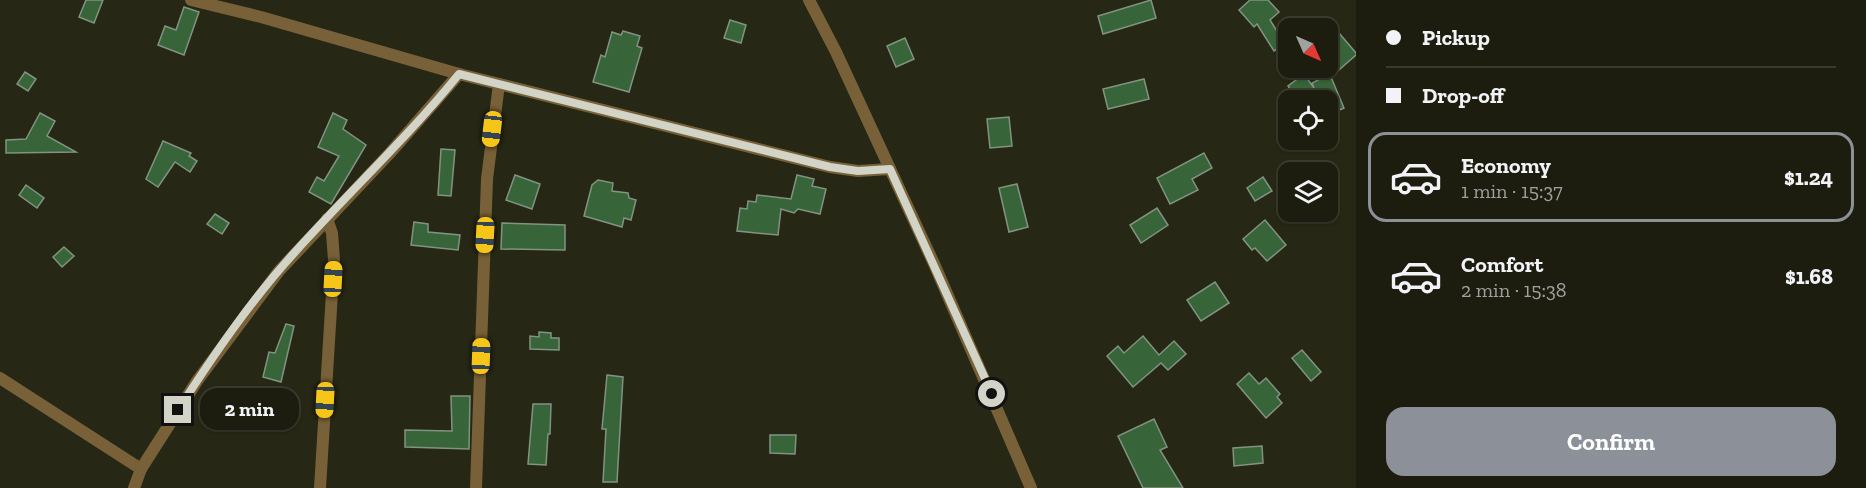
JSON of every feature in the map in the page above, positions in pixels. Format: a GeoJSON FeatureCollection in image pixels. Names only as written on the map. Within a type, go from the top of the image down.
{"type":"FeatureCollection","features":[{"type":"Feature","properties":{"kind":"street"},"geometry":{"type":"LineString","coordinates":[[191,0],[261,17],[459,74],[830,167],[858,171],[890,169]]}},
{"type":"Feature","properties":{"kind":"street"},"geometry":{"type":"LineString","coordinates":[[809,0],[836,52],[980,366],[1031,488]]}},
{"type":"Feature","properties":{"kind":"street"},"geometry":{"type":"LineString","coordinates":[[134,488],[141,469],[197,381],[284,264],[390,153],[459,74]]}},
{"type":"Feature","properties":{"kind":"street"},"geometry":{"type":"LineString","coordinates":[[476,488],[488,179],[499,84]]}},
{"type":"Feature","properties":{"kind":"street"},"geometry":{"type":"LineString","coordinates":[[320,488],[334,260],[332,233],[327,219]]}},
{"type":"Feature","properties":{"kind":"street"},"geometry":{"type":"LineString","coordinates":[[0,378],[141,469]]}},
{"type":"Feature","properties":{"kind":"building"},"geometry":{"type":"Polygon","coordinates":[[[86,0],[103,0],[94,23],[79,17],[86,0]]]}},
{"type":"Feature","properties":{"kind":"building"},"geometry":{"type":"Polygon","coordinates":[[[1151,0],[1156,18],[1103,34],[1098,16],[1151,0]]]}},
{"type":"Feature","properties":{"kind":"building"},"geometry":{"type":"Polygon","coordinates":[[[1250,0],[1268,0],[1279,12],[1270,20],[1278,33],[1278,48],[1274,51],[1257,24],[1254,27],[1239,10],[1250,0]]]}},
{"type":"Feature","properties":{"kind":"building"},"geometry":{"type":"Polygon","coordinates":[[[184,7],[199,12],[184,55],[158,45],[165,26],[176,30],[184,7]]]}},
{"type":"Feature","properties":{"kind":"building"},"geometry":{"type":"Polygon","coordinates":[[[730,20],[746,25],[741,43],[724,38],[730,20]]]}},
{"type":"Feature","properties":{"kind":"building"},"geometry":{"type":"Polygon","coordinates":[[[623,31],[640,36],[637,46],[642,48],[629,92],[593,82],[601,55],[605,57],[612,32],[621,35],[623,31]]]}},
{"type":"Feature","properties":{"kind":"building"},"geometry":{"type":"Polygon","coordinates":[[[1338,34],[1356,55],[1338,71],[1338,34]]]}},
{"type":"Feature","properties":{"kind":"building"},"geometry":{"type":"Polygon","coordinates":[[[905,38],[914,59],[896,67],[887,46],[905,38]]]}},
{"type":"Feature","properties":{"kind":"building"},"geometry":{"type":"Polygon","coordinates":[[[25,72],[36,79],[28,91],[17,84],[25,72]]]}},
{"type":"Feature","properties":{"kind":"building"},"geometry":{"type":"Polygon","coordinates":[[[1299,78],[1307,78],[1314,88],[1312,83],[1322,78],[1331,78],[1336,90],[1291,90],[1288,86],[1299,78]]]}},
{"type":"Feature","properties":{"kind":"building"},"geometry":{"type":"Polygon","coordinates":[[[1144,79],[1149,99],[1108,109],[1103,89],[1144,79]]]}},
{"type":"Feature","properties":{"kind":"building"},"geometry":{"type":"Polygon","coordinates":[[[1338,94],[1344,108],[1338,111],[1338,94]]]}},
{"type":"Feature","properties":{"kind":"building"},"geometry":{"type":"Polygon","coordinates":[[[40,113],[55,121],[47,136],[76,152],[6,153],[6,140],[26,139],[40,113]]]}},
{"type":"Feature","properties":{"kind":"building"},"geometry":{"type":"Polygon","coordinates":[[[333,113],[347,120],[343,129],[366,145],[331,204],[309,192],[317,177],[324,181],[339,156],[318,147],[333,113]]]}},
{"type":"Feature","properties":{"kind":"building"},"geometry":{"type":"Polygon","coordinates":[[[1009,117],[1012,146],[990,148],[987,119],[1009,117]]]}},
{"type":"Feature","properties":{"kind":"building"},"geometry":{"type":"Polygon","coordinates":[[[163,141],[191,153],[189,156],[197,161],[190,172],[175,162],[158,187],[146,179],[163,141]]]}},
{"type":"Feature","properties":{"kind":"building"},"geometry":{"type":"Polygon","coordinates":[[[441,149],[455,150],[451,196],[438,195],[441,149]]]}},
{"type":"Feature","properties":{"kind":"building"},"geometry":{"type":"Polygon","coordinates":[[[1204,153],[1212,168],[1192,179],[1198,190],[1170,204],[1157,178],[1204,153]]]}},
{"type":"Feature","properties":{"kind":"building"},"geometry":{"type":"Polygon","coordinates":[[[515,175],[540,184],[532,209],[506,200],[515,175]]]}},
{"type":"Feature","properties":{"kind":"building"},"geometry":{"type":"Polygon","coordinates":[[[797,175],[814,179],[812,186],[826,189],[820,214],[798,209],[794,213],[781,209],[778,235],[737,231],[740,208],[747,209],[748,201],[756,202],[757,195],[791,199],[797,175]]]}},
{"type":"Feature","properties":{"kind":"building"},"geometry":{"type":"Polygon","coordinates":[[[1263,177],[1272,191],[1255,201],[1247,188],[1263,177]]]}},
{"type":"Feature","properties":{"kind":"building"},"geometry":{"type":"Polygon","coordinates":[[[598,180],[613,183],[612,191],[628,193],[629,198],[636,200],[631,220],[624,218],[622,227],[584,216],[592,185],[598,180]]]}},
{"type":"Feature","properties":{"kind":"building"},"geometry":{"type":"Polygon","coordinates":[[[1017,184],[1028,227],[1009,232],[999,188],[1017,184]]]}},
{"type":"Feature","properties":{"kind":"building"},"geometry":{"type":"Polygon","coordinates":[[[26,185],[44,198],[37,208],[19,195],[26,185]]]}},
{"type":"Feature","properties":{"kind":"building"},"geometry":{"type":"Polygon","coordinates":[[[1157,208],[1168,225],[1141,243],[1130,225],[1157,208]]]}},
{"type":"Feature","properties":{"kind":"building"},"geometry":{"type":"Polygon","coordinates":[[[215,214],[229,223],[222,234],[207,224],[215,214]]]}},
{"type":"Feature","properties":{"kind":"building"},"geometry":{"type":"Polygon","coordinates":[[[1265,220],[1286,245],[1267,261],[1255,248],[1252,250],[1243,239],[1265,220]]]}},
{"type":"Feature","properties":{"kind":"building"},"geometry":{"type":"Polygon","coordinates":[[[414,222],[428,224],[428,232],[460,235],[458,250],[411,245],[414,222]]]}},
{"type":"Feature","properties":{"kind":"building"},"geometry":{"type":"Polygon","coordinates":[[[502,223],[565,225],[565,250],[501,249],[502,223]]]}},
{"type":"Feature","properties":{"kind":"building"},"geometry":{"type":"Polygon","coordinates":[[[64,247],[74,256],[62,267],[53,257],[64,247]]]}},
{"type":"Feature","properties":{"kind":"building"},"geometry":{"type":"Polygon","coordinates":[[[1215,282],[1229,303],[1201,321],[1187,300],[1215,282]]]}},
{"type":"Feature","properties":{"kind":"building"},"geometry":{"type":"Polygon","coordinates":[[[286,324],[294,326],[281,382],[263,377],[269,352],[275,353],[286,324]]]}},
{"type":"Feature","properties":{"kind":"building"},"geometry":{"type":"Polygon","coordinates":[[[539,332],[551,333],[551,338],[559,338],[559,350],[530,349],[530,336],[539,337],[539,332]]]}},
{"type":"Feature","properties":{"kind":"building"},"geometry":{"type":"Polygon","coordinates":[[[1143,336],[1159,355],[1174,341],[1186,354],[1168,370],[1161,363],[1133,387],[1107,356],[1118,346],[1124,353],[1143,336]]]}},
{"type":"Feature","properties":{"kind":"building"},"geometry":{"type":"Polygon","coordinates":[[[1302,350],[1321,372],[1311,381],[1292,358],[1302,350]]]}},
{"type":"Feature","properties":{"kind":"building"},"geometry":{"type":"Polygon","coordinates":[[[1249,373],[1259,384],[1266,378],[1280,394],[1277,397],[1282,403],[1266,418],[1237,384],[1249,373]]]}},
{"type":"Feature","properties":{"kind":"building"},"geometry":{"type":"Polygon","coordinates":[[[607,375],[623,377],[617,482],[603,482],[606,429],[602,429],[607,375]]]}},
{"type":"Feature","properties":{"kind":"building"},"geometry":{"type":"Polygon","coordinates":[[[451,396],[470,396],[469,449],[405,447],[405,430],[452,431],[451,396]]]}},
{"type":"Feature","properties":{"kind":"building"},"geometry":{"type":"Polygon","coordinates":[[[533,404],[551,404],[546,465],[528,464],[533,404]]]}},
{"type":"Feature","properties":{"kind":"building"},"geometry":{"type":"Polygon","coordinates":[[[1154,419],[1167,447],[1160,450],[1183,488],[1143,488],[1118,436],[1154,419]]]}},
{"type":"Feature","properties":{"kind":"building"},"geometry":{"type":"Polygon","coordinates":[[[770,435],[796,435],[795,454],[770,453],[770,435]]]}},
{"type":"Feature","properties":{"kind":"building"},"geometry":{"type":"Polygon","coordinates":[[[1262,446],[1263,463],[1234,466],[1233,448],[1262,446]]]}},
{"type":"Feature","properties":{"kind":"route"},"geometry":{"type":"LineString","coordinates":[[178,410],[236,326],[295,251],[390,153],[459,74],[848,171],[890,169],[992,394]]}}]}
